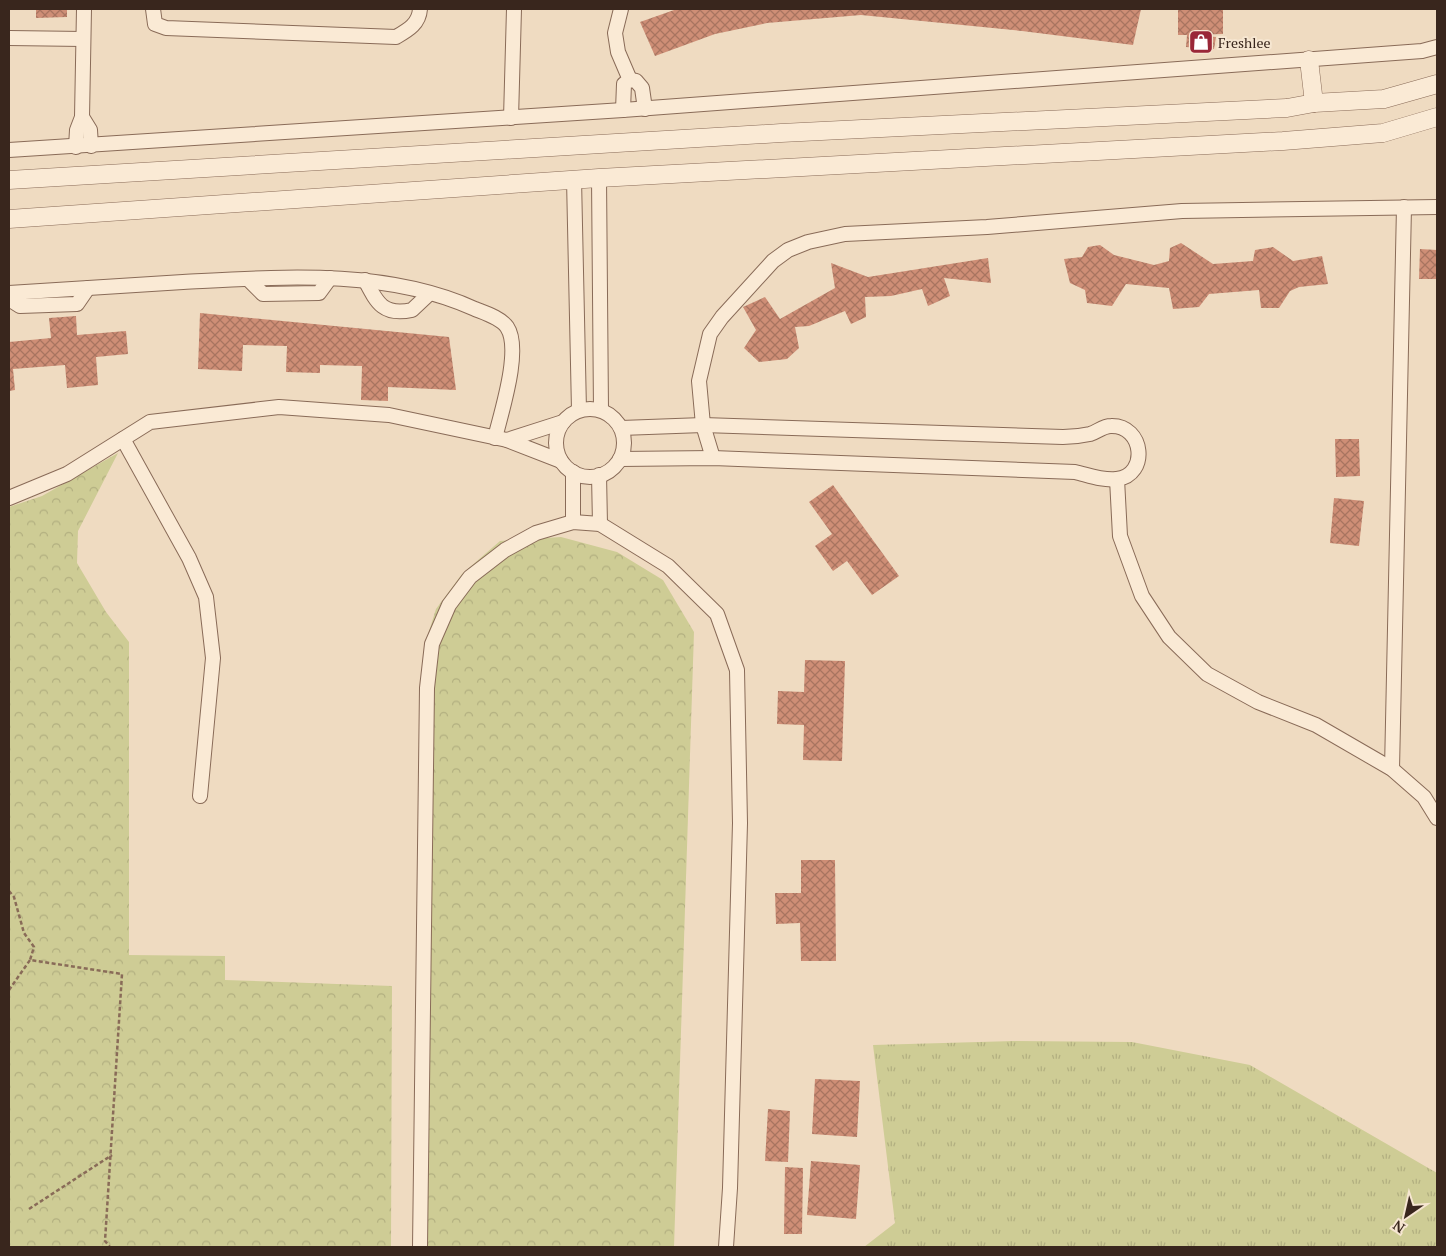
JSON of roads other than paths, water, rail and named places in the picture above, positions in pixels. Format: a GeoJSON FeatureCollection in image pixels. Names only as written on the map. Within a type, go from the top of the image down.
{"type":"FeatureCollection","features":[{"type":"Feature","properties":{"kind":"street"},"geometry":{"type":"LineString","coordinates":[[76,147],[77,130],[82,117],[84,9]]}},
{"type":"Feature","properties":{"kind":"street"},"geometry":{"type":"LineString","coordinates":[[153,9],[155,24],[166,28],[396,37],[412,28],[420,14],[420,9]]}},
{"type":"Feature","properties":{"kind":"street"},"geometry":{"type":"LineString","coordinates":[[511,118],[514,9]]}},
{"type":"Feature","properties":{"kind":"street"},"geometry":{"type":"LineString","coordinates":[[621,9],[615,33],[618,52],[630,80]]}},
{"type":"Feature","properties":{"kind":"street"},"geometry":{"type":"LineString","coordinates":[[9,38],[83,38]]}},
{"type":"Feature","properties":{"kind":"street"},"geometry":{"type":"LineString","coordinates":[[9,150],[645,109],[1308,60],[1422,51],[1437,47]]}},
{"type":"Feature","properties":{"kind":"street"},"geometry":{"type":"LineString","coordinates":[[1308,60],[1314,103]]}},
{"type":"Feature","properties":{"kind":"street"},"geometry":{"type":"LineString","coordinates":[[623,110],[624,84],[630,80],[636,81],[642,88],[645,109]]}},
{"type":"Feature","properties":{"kind":"street"},"geometry":{"type":"LineString","coordinates":[[9,180],[771,134],[1286,108],[1314,103],[1384,99],[1437,84]]}},
{"type":"Feature","properties":{"kind":"street"},"geometry":{"type":"LineString","coordinates":[[82,117],[90,130],[91,146]]}},
{"type":"Feature","properties":{"kind":"street"},"geometry":{"type":"LineString","coordinates":[[9,219],[574,179],[1283,141],[1383,133],[1437,118]]}},
{"type":"Feature","properties":{"kind":"street"},"geometry":{"type":"LineString","coordinates":[[599,178],[601,410]]}},
{"type":"Feature","properties":{"kind":"street"},"geometry":{"type":"LineString","coordinates":[[574,179],[579,410]]}},
{"type":"Feature","properties":{"kind":"street"},"geometry":{"type":"LineString","coordinates":[[1392,769],[1404,207]]}},
{"type":"Feature","properties":{"kind":"street"},"geometry":{"type":"LineString","coordinates":[[713,458],[703,426],[699,381],[710,334],[722,317],[773,262],[788,250],[808,242],[845,234],[987,227],[1182,211],[1437,207]]}},
{"type":"Feature","properties":{"kind":"street"},"geometry":{"type":"LineString","coordinates":[[9,293],[248,279],[263,294],[319,293],[330,278],[364,280],[464,304],[494,317],[506,326],[511,335],[512,371],[501,439]]}},
{"type":"Feature","properties":{"kind":"street"},"geometry":{"type":"LineString","coordinates":[[364,280],[378,302],[384,309],[391,312],[412,310],[428,294]]}},
{"type":"Feature","properties":{"kind":"street"},"geometry":{"type":"LineString","coordinates":[[576,284],[600,285]]}},
{"type":"Feature","properties":{"kind":"street"},"geometry":{"type":"LineString","coordinates":[[9,299],[20,306],[77,304],[88,288]]}},
{"type":"Feature","properties":{"kind":"street"},"geometry":{"type":"LineString","coordinates":[[9,498],[67,474],[150,422],[279,406],[389,415],[501,439],[561,460],[573,472],[590,477],[608,472],[620,459],[624,449],[621,428],[616,421],[601,410],[590,408],[579,410],[563,422],[501,439]]}},
{"type":"Feature","properties":{"kind":"street"},"geometry":{"type":"LineString","coordinates":[[561,460],[556,441],[563,422]]}},
{"type":"Feature","properties":{"kind":"street"},"geometry":{"type":"LineString","coordinates":[[620,459],[713,458],[1075,472],[1118,479],[1128,474],[1136,465],[1139,454],[1138,442],[1131,432],[1111,426],[1086,435],[1063,437],[703,426],[621,428]]}},
{"type":"Feature","properties":{"kind":"street"},"geometry":{"type":"LineString","coordinates":[[123,439],[188,558],[206,597],[213,658],[200,796]]}},
{"type":"Feature","properties":{"kind":"street"},"geometry":{"type":"LineString","coordinates":[[572,522],[573,472]]}},
{"type":"Feature","properties":{"kind":"street"},"geometry":{"type":"LineString","coordinates":[[599,476],[600,524]]}},
{"type":"Feature","properties":{"kind":"street"},"geometry":{"type":"LineString","coordinates":[[1118,479],[1120,536],[1142,596],[1169,637],[1208,674],[1258,702],[1316,725],[1392,769],[1424,797],[1437,818]]}},
{"type":"Feature","properties":{"kind":"street"},"geometry":{"type":"LineString","coordinates":[[420,1247],[427,688],[432,644],[449,605],[470,577],[505,550],[536,533],[572,522],[600,524],[668,566],[717,614],[737,670],[739,833],[730,1188],[726,1247]]}},
{"type":"Feature","properties":{"kind":"place","name":"Freshlee"},"geometry":{"type":"Point","coordinates":[1201,42]}}]}
